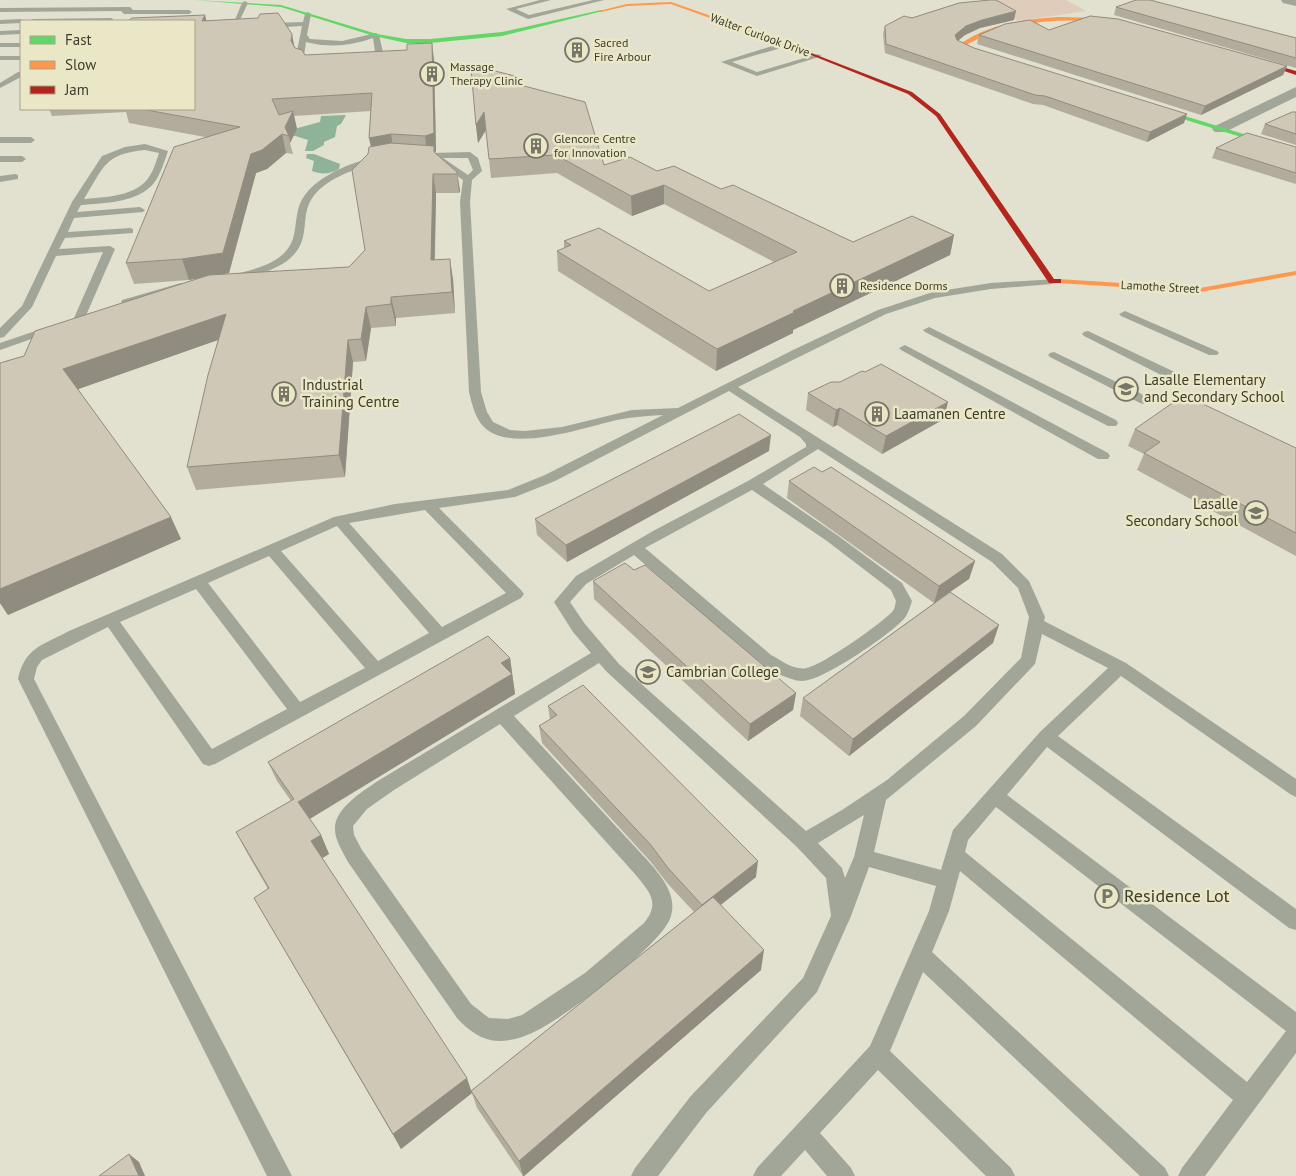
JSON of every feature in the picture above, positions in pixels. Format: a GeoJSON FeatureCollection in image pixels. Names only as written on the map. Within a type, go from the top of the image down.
{"type":"FeatureCollection","features":[{"type":"Feature","properties":{"kind":"street","name":"Walter Curlook Drive"},"geometry":{"type":"LineString","coordinates":[[196,0],[281,6],[307,19],[406,41],[502,34],[627,6],[667,1],[818,56],[910,93],[938,115],[1052,281]]}},
{"type":"Feature","properties":{"kind":"street"},"geometry":{"type":"LineString","coordinates":[[1287,0],[1296,2]]}},
{"type":"Feature","properties":{"kind":"street"},"geometry":{"type":"LineString","coordinates":[[1006,61],[962,45],[969,38],[1002,28],[1041,22],[1091,18],[1126,24]]}},
{"type":"Feature","properties":{"kind":"street"},"geometry":{"type":"LineString","coordinates":[[1240,56],[1296,73]]}},
{"type":"Feature","properties":{"kind":"street"},"geometry":{"type":"LineString","coordinates":[[1220,129],[1296,91]]}},
{"type":"Feature","properties":{"kind":"street"},"geometry":{"type":"LineString","coordinates":[[1136,103],[1296,152]]}},
{"type":"Feature","properties":{"kind":"street","name":"Lamothe Street"},"geometry":{"type":"LineString","coordinates":[[1052,281],[1200,290],[1296,273]]}},
{"type":"Feature","properties":{"kind":"lane"},"geometry":{"type":"LineString","coordinates":[[548,0],[509,9],[528,17],[601,0]]}},
{"type":"Feature","properties":{"kind":"lane"},"geometry":{"type":"LineString","coordinates":[[244,3],[234,26],[252,27],[307,19],[300,56],[303,62],[314,64]]}},
{"type":"Feature","properties":{"kind":"lane"},"geometry":{"type":"LineString","coordinates":[[112,20],[137,5]]}},
{"type":"Feature","properties":{"kind":"lane"},"geometry":{"type":"LineString","coordinates":[[0,10],[189,12]]}},
{"type":"Feature","properties":{"kind":"lane"},"geometry":{"type":"LineString","coordinates":[[0,22],[20,21]]}},
{"type":"Feature","properties":{"kind":"lane"},"geometry":{"type":"LineString","coordinates":[[0,32],[20,32]]}},
{"type":"Feature","properties":{"kind":"lane"},"geometry":{"type":"LineString","coordinates":[[304,35],[307,40],[326,44],[356,42],[376,35],[379,52],[373,58],[359,62]]}},
{"type":"Feature","properties":{"kind":"lane"},"geometry":{"type":"LineString","coordinates":[[785,44],[725,62],[757,74],[818,56]]}},
{"type":"Feature","properties":{"kind":"lane"},"geometry":{"type":"LineString","coordinates":[[0,45],[20,45]]}},
{"type":"Feature","properties":{"kind":"lane"},"geometry":{"type":"LineString","coordinates":[[0,58],[20,58]]}},
{"type":"Feature","properties":{"kind":"lane"},"geometry":{"type":"LineString","coordinates":[[7,72],[20,73]]}},
{"type":"Feature","properties":{"kind":"lane"},"geometry":{"type":"LineString","coordinates":[[0,86],[20,74]]}},
{"type":"Feature","properties":{"kind":"lane"},"geometry":{"type":"LineString","coordinates":[[0,140],[31,140]]}},
{"type":"Feature","properties":{"kind":"lane"},"geometry":{"type":"LineString","coordinates":[[0,335],[27,306],[77,202],[105,158],[128,149],[145,148],[164,151],[149,184],[123,197],[77,202]]}},
{"type":"Feature","properties":{"kind":"lane"},"geometry":{"type":"LineString","coordinates":[[468,179],[442,161],[423,157],[470,155],[474,158],[478,171],[468,179],[465,202],[474,392],[484,420],[492,428],[501,432],[540,434],[632,414],[681,411]]}},
{"type":"Feature","properties":{"kind":"lane"},"geometry":{"type":"LineString","coordinates":[[223,280],[246,274],[284,259],[298,242],[307,198],[319,186],[366,162],[385,158]]}},
{"type":"Feature","properties":{"kind":"lane"},"geometry":{"type":"LineString","coordinates":[[0,159],[22,159]]}},
{"type":"Feature","properties":{"kind":"lane"},"geometry":{"type":"LineString","coordinates":[[0,179],[15,177]]}},
{"type":"Feature","properties":{"kind":"lane"},"geometry":{"type":"LineString","coordinates":[[71,214],[140,210]]}},
{"type":"Feature","properties":{"kind":"lane"},"geometry":{"type":"LineString","coordinates":[[62,235],[130,231]]}},
{"type":"Feature","properties":{"kind":"lane"},"geometry":{"type":"LineString","coordinates":[[52,253],[110,249],[71,321]]}},
{"type":"Feature","properties":{"kind":"lane"},"geometry":{"type":"LineString","coordinates":[[280,1176],[26,679],[29,665],[36,656],[75,635],[339,520],[510,494],[550,478],[797,352],[882,312],[933,295],[991,286],[1052,281]]}},
{"type":"Feature","properties":{"kind":"lane"},"geometry":{"type":"LineString","coordinates":[[114,306],[159,291],[196,282]]}},
{"type":"Feature","properties":{"kind":"lane"},"geometry":{"type":"LineString","coordinates":[[0,347],[96,312]]}},
{"type":"Feature","properties":{"kind":"lane"},"geometry":{"type":"LineString","coordinates":[[1125,314],[1213,353]]}},
{"type":"Feature","properties":{"kind":"lane"},"geometry":{"type":"LineString","coordinates":[[929,330],[1112,423]]}},
{"type":"Feature","properties":{"kind":"lane"},"geometry":{"type":"LineString","coordinates":[[1088,334],[1177,378]]}},
{"type":"Feature","properties":{"kind":"lane"},"geometry":{"type":"LineString","coordinates":[[905,348],[1103,456]]}},
{"type":"Feature","properties":{"kind":"lane"},"geometry":{"type":"LineString","coordinates":[[1054,355],[1144,400]]}},
{"type":"Feature","properties":{"kind":"lane"},"geometry":{"type":"LineString","coordinates":[[729,386],[997,558],[1024,585],[1037,617],[1029,660],[970,721],[893,785],[848,816],[804,841]]}},
{"type":"Feature","properties":{"kind":"lane"},"geometry":{"type":"LineString","coordinates":[[805,434],[813,444],[812,449],[581,580],[562,602],[579,628],[613,668],[804,841],[835,874],[841,916]]}},
{"type":"Feature","properties":{"kind":"lane"},"geometry":{"type":"LineString","coordinates":[[635,548],[765,659],[788,672],[808,674],[817,670],[873,635],[900,613],[904,601],[897,587],[832,538],[753,484]]}},
{"type":"Feature","properties":{"kind":"lane"},"geometry":{"type":"LineString","coordinates":[[110,620],[209,759],[438,634],[516,594],[428,505]]}},
{"type":"Feature","properties":{"kind":"lane"},"geometry":{"type":"LineString","coordinates":[[339,520],[438,634]]}},
{"type":"Feature","properties":{"kind":"lane"},"geometry":{"type":"LineString","coordinates":[[271,549],[375,669]]}},
{"type":"Feature","properties":{"kind":"lane"},"geometry":{"type":"LineString","coordinates":[[198,581],[297,710]]}},
{"type":"Feature","properties":{"kind":"lane"},"geometry":{"type":"LineString","coordinates":[[1036,624],[1120,667],[1296,789]]}},
{"type":"Feature","properties":{"kind":"lane"},"geometry":{"type":"LineString","coordinates":[[502,715],[596,814],[652,880],[662,900],[661,917],[643,939],[581,988],[542,1017],[520,1028],[497,1030],[478,1026],[464,1011],[355,856],[343,831],[345,822],[353,810],[376,793],[502,715],[601,654]]}},
{"type":"Feature","properties":{"kind":"lane"},"geometry":{"type":"LineString","coordinates":[[765,1176],[878,1054],[939,911],[960,836],[1046,737],[1120,667]]}},
{"type":"Feature","properties":{"kind":"lane"},"geometry":{"type":"LineString","coordinates":[[1046,737],[1296,921]]}},
{"type":"Feature","properties":{"kind":"lane"},"geometry":{"type":"LineString","coordinates":[[643,1176],[698,1105],[810,984],[841,916],[863,857],[878,795]]}},
{"type":"Feature","properties":{"kind":"lane"},"geometry":{"type":"LineString","coordinates":[[995,796],[1296,1025]]}},
{"type":"Feature","properties":{"kind":"lane"},"geometry":{"type":"LineString","coordinates":[[955,855],[1248,1098]]}},
{"type":"Feature","properties":{"kind":"lane"},"geometry":{"type":"LineString","coordinates":[[863,857],[948,881]]}},
{"type":"Feature","properties":{"kind":"lane"},"geometry":{"type":"LineString","coordinates":[[920,955],[1158,1176]]}},
{"type":"Feature","properties":{"kind":"lane"},"geometry":{"type":"LineString","coordinates":[[1190,1176],[1296,1035]]}},
{"type":"Feature","properties":{"kind":"lane"},"geometry":{"type":"LineString","coordinates":[[878,1054],[1003,1176]]}},
{"type":"Feature","properties":{"kind":"lane"},"geometry":{"type":"LineString","coordinates":[[804,1133],[843,1176]]}},
{"type":"Feature","properties":{"kind":"shaded area"},"geometry":{"type":"Polygon","coordinates":[[[984,0],[1066,0],[1086,11],[1018,21],[984,0]]]}},
{"type":"Feature","properties":{"kind":"shaded area"},"geometry":{"type":"Polygon","coordinates":[[[346,115],[341,124],[337,126],[335,137],[324,142],[324,145],[313,151],[305,151],[308,140],[292,135],[294,129],[320,122],[321,116],[346,115]]]}},
{"type":"Feature","properties":{"kind":"shaded area"},"geometry":{"type":"Polygon","coordinates":[[[307,154],[314,154],[340,164],[339,169],[326,173],[312,171],[314,161],[306,158],[307,154]]]}},
{"type":"Feature","properties":{"kind":"building"},"geometry":{"type":"Polygon","coordinates":[[[996,0],[1016,11],[966,26],[955,35],[957,40],[974,48],[1187,114],[1150,132],[886,44],[885,26],[904,16],[912,18],[959,3],[996,0]]]}},
{"type":"Feature","properties":{"kind":"building"},"geometry":{"type":"Polygon","coordinates":[[[1136,0],[1150,0],[1296,38],[1296,58],[1116,7],[1136,0]]]}},
{"type":"Feature","properties":{"kind":"building"},"geometry":{"type":"Polygon","coordinates":[[[278,13],[292,34],[291,41],[295,48],[302,50],[305,55],[407,50],[407,44],[432,43],[434,133],[425,136],[391,134],[369,138],[372,93],[272,99],[279,115],[293,111],[285,127],[289,136],[282,134],[262,150],[251,154],[223,253],[182,259],[126,263],[174,147],[240,127],[146,110],[195,110],[195,20],[129,20],[132,18],[205,15],[202,21],[258,18],[260,14],[278,13]]]}},
{"type":"Feature","properties":{"kind":"building"},"geometry":{"type":"Polygon","coordinates":[[[1090,16],[1118,19],[1287,66],[1205,106],[979,35],[1005,24],[1030,20],[1049,30],[1090,16]]]}},
{"type":"Feature","properties":{"kind":"building"},"geometry":{"type":"Polygon","coordinates":[[[479,67],[515,76],[524,86],[585,102],[604,165],[630,157],[657,171],[674,166],[721,189],[733,185],[853,242],[912,216],[954,235],[717,349],[557,251],[571,245],[564,241],[599,228],[709,291],[797,252],[664,185],[631,196],[556,155],[489,159],[484,112],[476,125],[471,69],[479,69],[479,67]]]}},
{"type":"Feature","properties":{"kind":"building"},"geometry":{"type":"Polygon","coordinates":[[[1296,112],[1296,134],[1265,124],[1296,112]]]}},
{"type":"Feature","properties":{"kind":"building"},"geometry":{"type":"Polygon","coordinates":[[[1247,133],[1296,147],[1296,173],[1216,148],[1247,133]]]}},
{"type":"Feature","properties":{"kind":"building","name":"Industrial Training Centre"},"geometry":{"type":"Polygon","coordinates":[[[391,143],[434,146],[434,152],[457,172],[457,174],[433,174],[431,260],[450,259],[452,292],[391,297],[391,304],[366,307],[361,339],[348,340],[339,455],[187,467],[208,375],[226,314],[63,369],[171,517],[0,589],[0,363],[24,356],[35,331],[209,275],[349,267],[365,250],[352,170],[368,154],[369,147],[391,143]]]}},
{"type":"Feature","properties":{"kind":"building"},"geometry":{"type":"Polygon","coordinates":[[[881,364],[948,402],[886,436],[840,408],[836,410],[808,393],[831,382],[840,382],[881,364]]]}},
{"type":"Feature","properties":{"kind":"building","name":"Lasalle Secondary School"},"geometry":{"type":"Polygon","coordinates":[[[1184,395],[1296,448],[1296,533],[1144,453],[1160,442],[1135,429],[1184,395]]]}},
{"type":"Feature","properties":{"kind":"building"},"geometry":{"type":"Polygon","coordinates":[[[739,414],[771,435],[566,545],[535,519],[739,414]]]}},
{"type":"Feature","properties":{"kind":"building"},"geometry":{"type":"Polygon","coordinates":[[[814,467],[822,472],[831,467],[975,561],[939,586],[789,481],[814,467]]]}},
{"type":"Feature","properties":{"kind":"building"},"geometry":{"type":"Polygon","coordinates":[[[625,563],[634,570],[645,565],[796,693],[750,724],[593,581],[625,563]]]}},
{"type":"Feature","properties":{"kind":"building"},"geometry":{"type":"Polygon","coordinates":[[[950,592],[999,625],[853,739],[803,698],[950,592]]]}},
{"type":"Feature","properties":{"kind":"building"},"geometry":{"type":"Polygon","coordinates":[[[488,636],[510,658],[501,663],[512,674],[298,802],[321,835],[311,841],[467,1078],[393,1134],[254,898],[269,888],[236,832],[294,799],[268,762],[488,636]]]}},
{"type":"Feature","properties":{"kind":"building"},"geometry":{"type":"Polygon","coordinates":[[[583,685],[758,861],[702,905],[668,868],[650,844],[539,726],[557,715],[548,706],[583,685]]]}},
{"type":"Feature","properties":{"kind":"building"},"geometry":{"type":"Polygon","coordinates":[[[713,897],[764,950],[519,1161],[471,1091],[713,897]]]}},
{"type":"Feature","properties":{"kind":"building"},"geometry":{"type":"Polygon","coordinates":[[[129,1154],[139,1176],[99,1176],[129,1154]]]}},
{"type":"Feature","properties":{"kind":"traffic: fast"},"geometry":{"type":"LineString","coordinates":[[196,0],[281,6],[376,35],[406,41],[430,41],[502,34],[601,11]]}},
{"type":"Feature","properties":{"kind":"traffic: fast"},"geometry":{"type":"LineString","coordinates":[[1149,107],[1296,152]]}},
{"type":"Feature","properties":{"kind":"traffic: slow"},"geometry":{"type":"LineString","coordinates":[[601,11],[627,5],[671,3],[803,50]]}},
{"type":"Feature","properties":{"kind":"traffic: slow"},"geometry":{"type":"LineString","coordinates":[[994,57],[962,45],[998,28],[1017,23],[1059,18],[1119,22]]}},
{"type":"Feature","properties":{"kind":"traffic: slow"},"geometry":{"type":"LineString","coordinates":[[1058,281],[1200,290],[1296,273]]}},
{"type":"Feature","properties":{"kind":"traffic: jam"},"geometry":{"type":"LineString","coordinates":[[803,50],[910,93],[938,115],[1052,281],[1058,281]]}},
{"type":"Feature","properties":{"kind":"traffic: jam"},"geometry":{"type":"LineString","coordinates":[[1250,58],[1296,73]]}},
{"type":"Feature","properties":{"kind":"place","name":"Sacred Fire Arbour"},"geometry":{"type":"Point","coordinates":[577,50]}},
{"type":"Feature","properties":{"kind":"place","name":"Massage Therapy Clinic"},"geometry":{"type":"Point","coordinates":[432,74]}},
{"type":"Feature","properties":{"kind":"place","name":"Glencore Centre for Innovation"},"geometry":{"type":"Point","coordinates":[536,146]}},
{"type":"Feature","properties":{"kind":"place","name":"Residence Dorms"},"geometry":{"type":"Point","coordinates":[842,286]}},
{"type":"Feature","properties":{"kind":"place","name":"Lasalle Elementary and Secondary School"},"geometry":{"type":"Point","coordinates":[1126,389]}},
{"type":"Feature","properties":{"kind":"place","name":"Industrial Training Centre"},"geometry":{"type":"Point","coordinates":[284,394]}},
{"type":"Feature","properties":{"kind":"place","name":"Laamanen Centre"},"geometry":{"type":"Point","coordinates":[877,414]}},
{"type":"Feature","properties":{"kind":"place","name":"Lasalle Secondary School"},"geometry":{"type":"Point","coordinates":[1256,513]}},
{"type":"Feature","properties":{"kind":"place","name":"Cambrian College"},"geometry":{"type":"Point","coordinates":[648,672]}},
{"type":"Feature","properties":{"kind":"place","name":"Residence Lot"},"geometry":{"type":"Point","coordinates":[1107,896]}}]}
